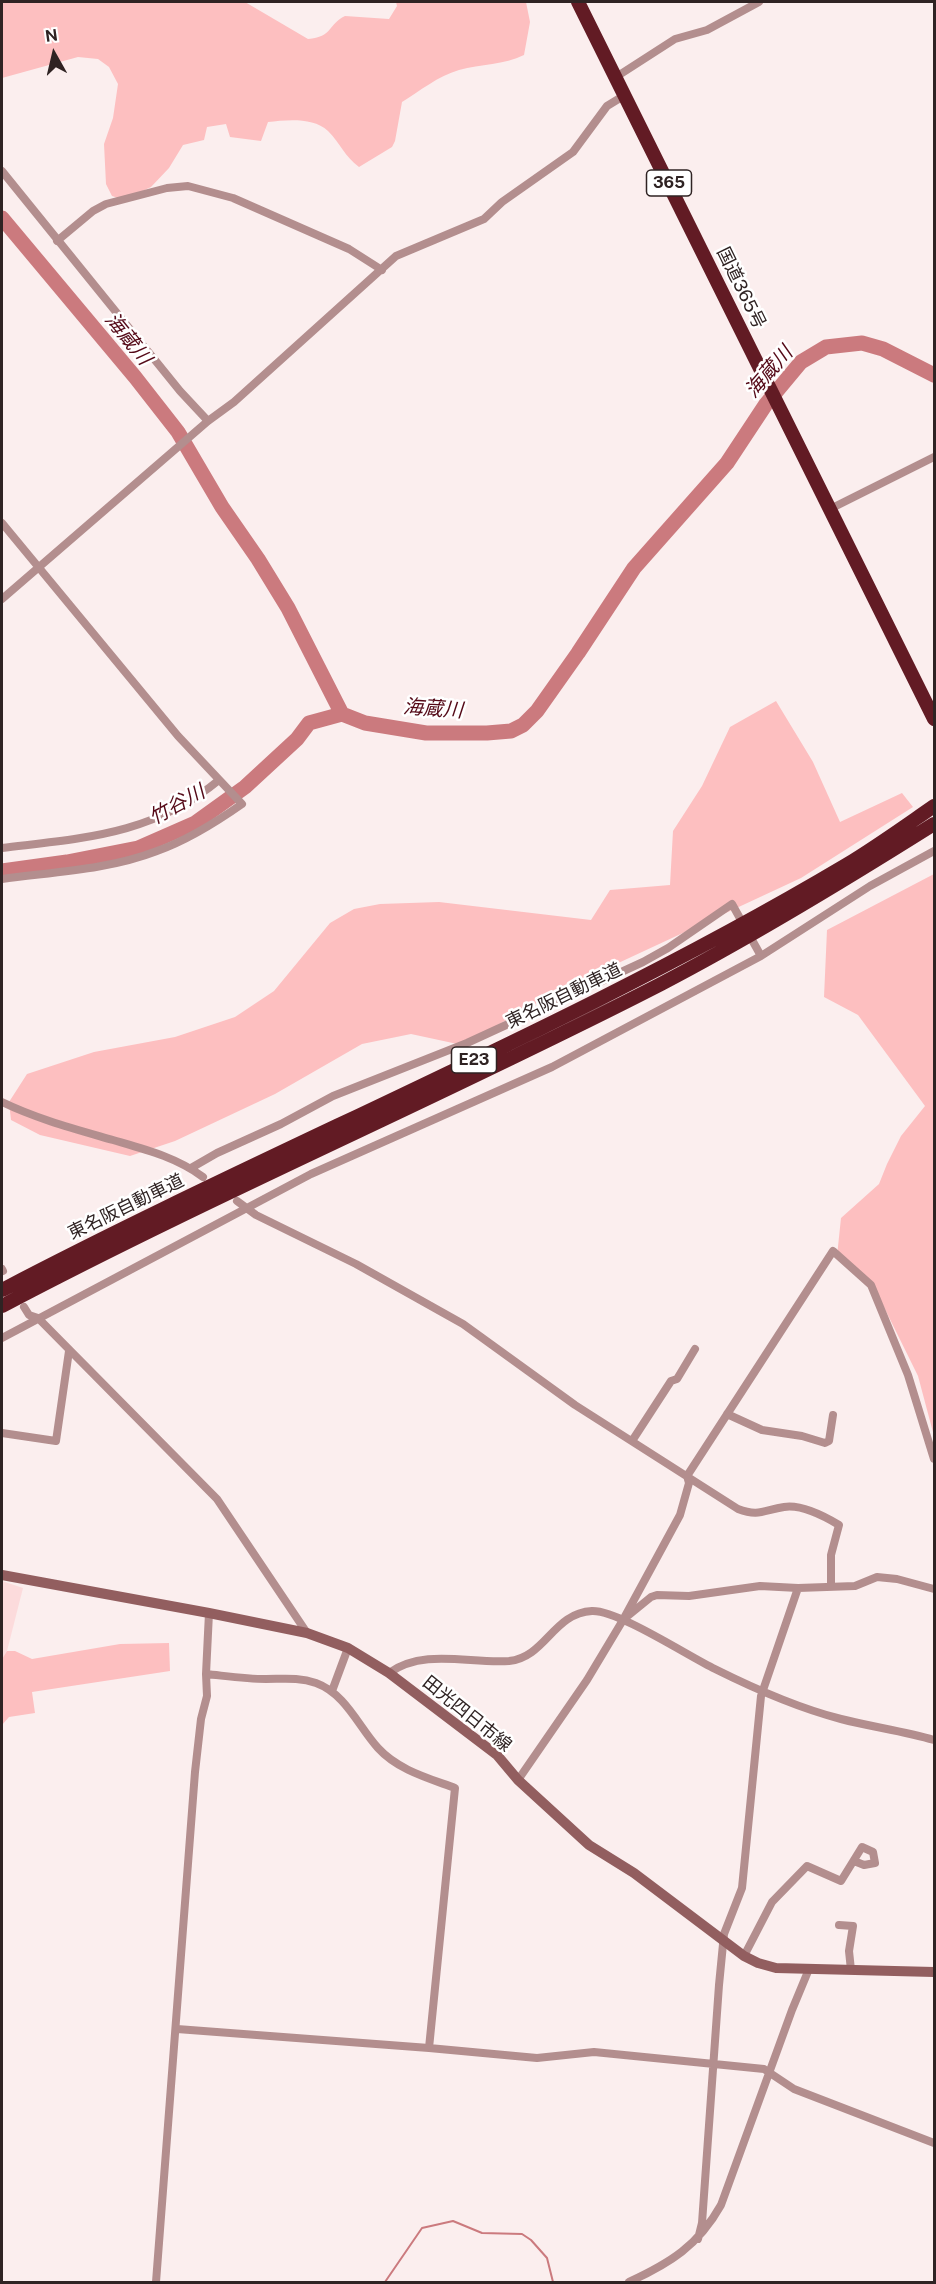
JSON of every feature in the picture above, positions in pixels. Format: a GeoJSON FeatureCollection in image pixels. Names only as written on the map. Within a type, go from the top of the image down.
{"type":"FeatureCollection","features":[{"type":"Feature","properties":{"kind":"highway","name":"国道365号"},"geometry":{"type":"LineString","coordinates":[[578,2],[934,719]]}},
{"type":"Feature","properties":{"kind":"highway","name":"東名阪自動車道"},"geometry":{"type":"LineString","coordinates":[[2,1290],[278,1152],[496,1050],[656,971],[764,913],[849,863],[934,806]]}},
{"type":"Feature","properties":{"kind":"highway","name":"東名阪自動車道"},"geometry":{"type":"LineString","coordinates":[[2,1306],[75,1267],[267,1173],[503,1062],[662,983],[771,924],[934,824]]}},
{"type":"Feature","properties":{"kind":"main road","name":"田光四日市線"},"geometry":{"type":"LineString","coordinates":[[2,1575],[307,1633],[348,1648],[389,1673],[497,1755],[518,1780],[589,1845],[634,1873],[744,1956],[776,1968],[934,1972]]}},
{"type":"Feature","properties":{"kind":"street"},"geometry":{"type":"LineString","coordinates":[[616,77],[675,39],[707,30],[759,2]]}},
{"type":"Feature","properties":{"kind":"street"},"geometry":{"type":"LineString","coordinates":[[2,598],[208,421],[234,402],[396,256],[484,219],[502,202],[573,152],[607,106],[626,95]]}},
{"type":"Feature","properties":{"kind":"street"},"geometry":{"type":"LineString","coordinates":[[2,171],[180,391],[208,421]]}},
{"type":"Feature","properties":{"kind":"street"},"geometry":{"type":"LineString","coordinates":[[57,240],[93,211],[106,204],[168,188],[188,186],[233,198],[254,207],[349,249],[382,270]]}},
{"type":"Feature","properties":{"kind":"street"},"geometry":{"type":"LineString","coordinates":[[830,509],[934,457]]}},
{"type":"Feature","properties":{"kind":"street"},"geometry":{"type":"LineString","coordinates":[[2,523],[178,736],[242,804],[211,825],[155,852],[98,866],[2,879]]}},
{"type":"Feature","properties":{"kind":"street"},"geometry":{"type":"LineString","coordinates":[[2,848],[86,837],[145,823],[174,811],[221,781]]}},
{"type":"Feature","properties":{"kind":"street"},"geometry":{"type":"LineString","coordinates":[[2,1338],[311,1174],[552,1067],[760,954],[870,886],[934,851]]}},
{"type":"Feature","properties":{"kind":"street"},"geometry":{"type":"LineString","coordinates":[[191,1168],[333,1096],[467,1043],[643,962],[668,948],[732,904],[760,954]]}},
{"type":"Feature","properties":{"kind":"street"},"geometry":{"type":"LineString","coordinates":[[2,1102],[32,1116],[150,1150],[191,1168],[203,1177]]}},
{"type":"Feature","properties":{"kind":"street"},"geometry":{"type":"LineString","coordinates":[[237,1201],[246,1209],[287,1232],[356,1264],[463,1324],[575,1405],[738,1509],[751,1514],[766,1513],[785,1507],[797,1507],[826,1517],[839,1525],[831,1555],[831,1587]]}},
{"type":"Feature","properties":{"kind":"street"},"geometry":{"type":"LineString","coordinates":[[518,1780],[587,1680],[623,1620],[680,1515],[688,1484],[687,1476],[833,1251],[871,1285],[908,1375],[934,1459]]}},
{"type":"Feature","properties":{"kind":"street"},"geometry":{"type":"LineString","coordinates":[[24,1307],[29,1315],[38,1318],[217,1499],[307,1633]]}},
{"type":"Feature","properties":{"kind":"street"},"geometry":{"type":"LineString","coordinates":[[632,1441],[671,1381],[677,1379],[695,1349]]}},
{"type":"Feature","properties":{"kind":"street"},"geometry":{"type":"LineString","coordinates":[[2,1433],[56,1441],[69,1351]]}},
{"type":"Feature","properties":{"kind":"street"},"geometry":{"type":"LineString","coordinates":[[728,1414],[762,1430],[802,1436],[825,1443],[829,1441],[833,1415]]}},
{"type":"Feature","properties":{"kind":"street"},"geometry":{"type":"LineString","coordinates":[[623,1620],[651,1597],[657,1595],[689,1596],[760,1586],[798,1588],[855,1586],[877,1578],[897,1579],[934,1589]]}},
{"type":"Feature","properties":{"kind":"street"},"geometry":{"type":"LineString","coordinates":[[698,2238],[702,2223],[724,1934],[742,1888],[762,1692],[798,1588]]}},
{"type":"Feature","properties":{"kind":"street"},"geometry":{"type":"LineString","coordinates":[[389,1673],[397,1667],[426,1660],[507,1661],[523,1659],[532,1654],[558,1625],[585,1612],[596,1611],[623,1620],[762,1692],[840,1719],[934,1740]]}},
{"type":"Feature","properties":{"kind":"street"},"geometry":{"type":"LineString","coordinates":[[156,2283],[195,1772],[201,1719],[207,1696],[209,1613]]}},
{"type":"Feature","properties":{"kind":"street"},"geometry":{"type":"LineString","coordinates":[[332,1691],[348,1648]]}},
{"type":"Feature","properties":{"kind":"street"},"geometry":{"type":"LineString","coordinates":[[206,1674],[265,1679],[299,1678],[316,1683],[332,1691],[341,1700],[391,1760],[413,1772],[455,1788],[429,2048]]}},
{"type":"Feature","properties":{"kind":"street"},"geometry":{"type":"LineString","coordinates":[[744,1956],[772,1902],[807,1866],[841,1881],[854,1861]]}},
{"type":"Feature","properties":{"kind":"street"},"geometry":{"type":"LineString","coordinates":[[839,1924],[853,1926],[849,1951],[851,1971]]}},
{"type":"Feature","properties":{"kind":"street"},"geometry":{"type":"LineString","coordinates":[[629,2283],[675,2258],[698,2238],[721,2205],[792,2010],[809,1970]]}},
{"type":"Feature","properties":{"kind":"street"},"geometry":{"type":"LineString","coordinates":[[177,2029],[537,2058],[594,2052],[764,2069],[794,2089],[934,2143]]}},
{"type":"Feature","properties":{"kind":"shaded area"},"geometry":{"type":"Polygon","coordinates":[[[2,2],[245,2],[308,39],[322,36],[345,16],[389,19],[397,6],[396,2],[526,2],[530,22],[524,55],[508,61],[451,73],[402,102],[392,147],[359,167],[328,131],[315,123],[300,120],[268,122],[261,141],[230,137],[226,124],[207,127],[204,140],[183,145],[169,168],[151,187],[124,200],[112,196],[106,184],[104,144],[113,118],[118,84],[109,67],[98,59],[78,57],[2,78],[2,2]]]}},
{"type":"Feature","properties":{"kind":"shaded area"},"geometry":{"type":"Polygon","coordinates":[[[776,701],[813,762],[840,822],[902,793],[913,807],[801,878],[556,992],[462,1045],[411,1034],[362,1044],[275,1094],[175,1141],[130,1156],[40,1135],[11,1120],[9,1102],[27,1074],[94,1052],[175,1037],[235,1017],[274,991],[330,923],[354,909],[380,904],[439,902],[591,920],[610,890],[670,885],[673,831],[702,786],[730,727],[776,701]]]}},
{"type":"Feature","properties":{"kind":"shaded area"},"geometry":{"type":"Polygon","coordinates":[[[934,874],[934,1436],[918,1376],[878,1295],[837,1256],[841,1218],[879,1184],[901,1136],[925,1106],[858,1015],[824,997],[827,930],[934,874]]]}},
{"type":"Feature","properties":{"kind":"shaded area"},"geometry":{"type":"Polygon","coordinates":[[[2,1581],[23,1588],[7,1651],[2,1659],[2,1581]]]}},
{"type":"Feature","properties":{"kind":"shaded area"},"geometry":{"type":"Polygon","coordinates":[[[169,1643],[170,1671],[32,1692],[35,1713],[9,1717],[2,1725],[2,1659],[7,1651],[15,1651],[32,1659],[120,1644],[169,1643]]]}},
{"type":"Feature","properties":{"kind":"waterway","name":"海蔵川"},"geometry":{"type":"LineString","coordinates":[[2,218],[178,432],[222,507],[288,608],[342,714],[365,723],[426,733],[487,733],[511,731],[523,725],[537,711],[634,568],[727,463],[766,404],[801,362],[826,347],[862,343],[883,349],[934,375]]}},
{"type":"Feature","properties":{"kind":"waterway","name":"竹谷川"},"geometry":{"type":"LineString","coordinates":[[2,871],[67,862],[138,848],[195,823],[245,787],[297,739],[309,723],[342,714]]}},
{"type":"Feature","properties":{"kind":"waterway"},"geometry":{"type":"LineString","coordinates":[[385,2282],[422,2228],[453,2221],[482,2233],[522,2234],[531,2240],[547,2258],[553,2282]]}}]}
